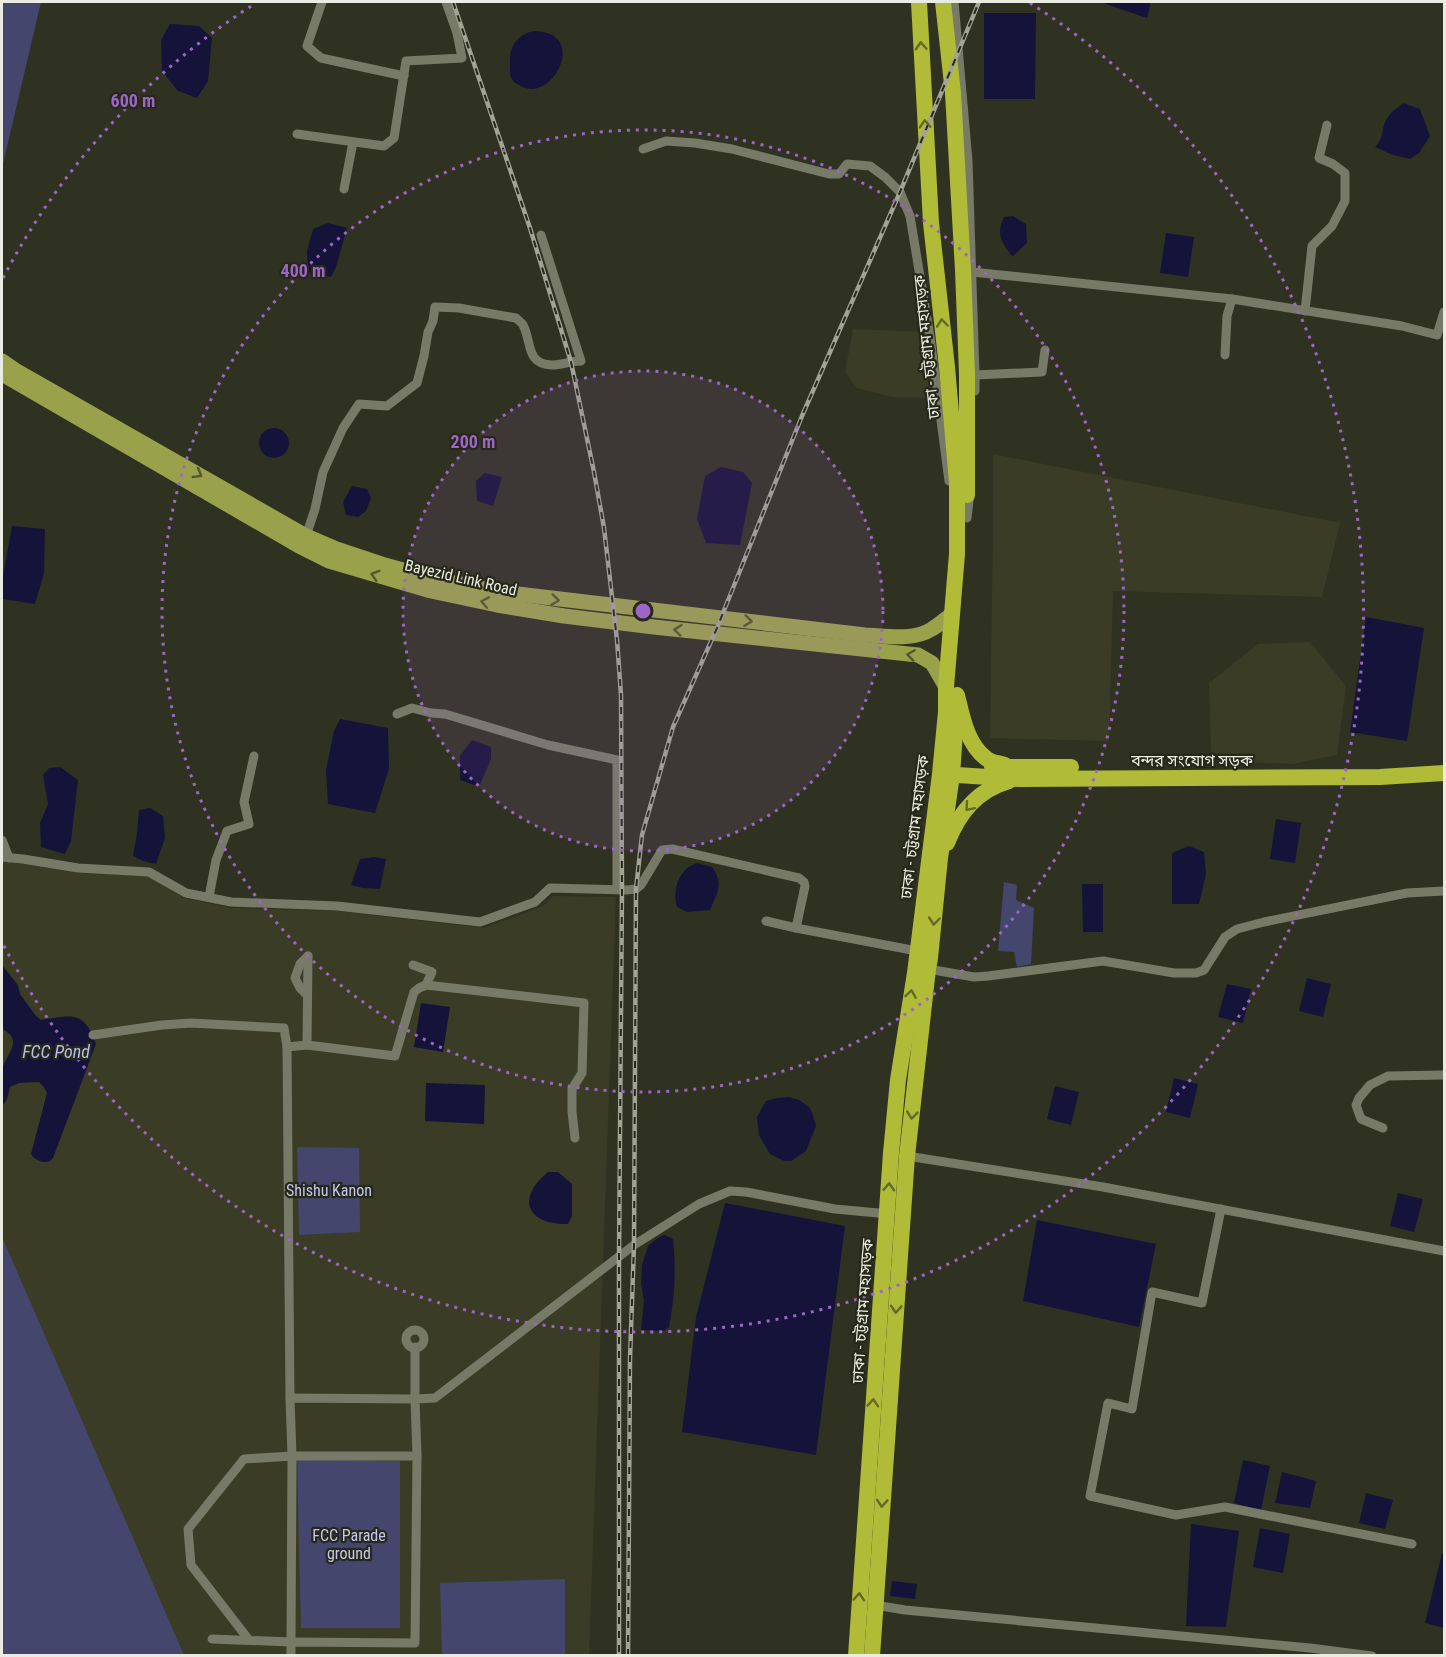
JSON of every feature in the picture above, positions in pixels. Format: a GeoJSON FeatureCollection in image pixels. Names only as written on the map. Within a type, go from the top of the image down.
{"type":"FeatureCollection","features":[{"type":"Feature","properties":{"kind":"highway","name":"ঢাকা - চট্টগ্রাম মহাসড়ক"},"geometry":{"type":"LineString","coordinates":[[856,1656],[865,1503],[896,1214],[908,1156],[940,858],[951,691],[967,518],[931,223],[919,2]]}},
{"type":"Feature","properties":{"kind":"highway","name":"ঢাকা - চট্টগ্রাম মহাসড়ক"},"geometry":{"type":"LineString","coordinates":[[944,2],[953,93],[967,374],[962,483],[952,614],[951,691]]}},
{"type":"Feature","properties":{"kind":"highway"},"geometry":{"type":"LineString","coordinates":[[951,691],[964,726],[985,758],[1018,773]]}},
{"type":"Feature","properties":{"kind":"highway","name":"বন্দর সংযোগ সড়ক"},"geometry":{"type":"LineString","coordinates":[[1018,773],[1380,768],[1444,764]]}},
{"type":"Feature","properties":{"kind":"highway","name":"ঢাকা - চট্টগ্রাম মহাসড়ক"},"geometry":{"type":"LineString","coordinates":[[872,1656],[896,1214],[891,1153],[897,1090],[946,770]]}},
{"type":"Feature","properties":{"kind":"highway","name":"বন্দর সংযোগ সড়ক"},"geometry":{"type":"LineString","coordinates":[[946,770],[1018,773],[1380,777],[1444,773]]}},
{"type":"Feature","properties":{"kind":"highway"},"geometry":{"type":"LineString","coordinates":[[940,858],[951,833],[973,800],[1018,773]]}},
{"type":"Feature","properties":{"kind":"main road","name":"Bayezid Link Road"},"geometry":{"type":"LineString","coordinates":[[2,361],[306,536],[433,585]]}},
{"type":"Feature","properties":{"kind":"main road","name":"Bayezid Link Road"},"geometry":{"type":"LineString","coordinates":[[2,374],[299,546],[329,561],[433,585],[501,592],[863,643],[925,658],[932,663],[951,691]]}},
{"type":"Feature","properties":{"kind":"main road"},"geometry":{"type":"LineString","coordinates":[[863,643],[928,632],[952,614]]}},
{"type":"Feature","properties":{"kind":"street"},"geometry":{"type":"LineString","coordinates":[[322,2],[307,46],[321,58],[404,76]]}},
{"type":"Feature","properties":{"kind":"street"},"geometry":{"type":"LineString","coordinates":[[297,134],[384,146],[394,138],[406,61],[462,58],[457,33],[446,2]]}},
{"type":"Feature","properties":{"kind":"street"},"geometry":{"type":"LineString","coordinates":[[954,2],[968,161],[975,375],[971,488],[967,518]]}},
{"type":"Feature","properties":{"kind":"street"},"geometry":{"type":"LineString","coordinates":[[1305,311],[1312,246],[1332,226],[1345,201],[1345,173],[1319,158],[1327,125]]}},
{"type":"Feature","properties":{"kind":"street"},"geometry":{"type":"LineString","coordinates":[[643,149],[666,141],[695,143],[732,149],[829,174],[839,174],[847,164],[870,166],[900,192],[910,216],[914,238],[949,481],[962,483]]}},
{"type":"Feature","properties":{"kind":"street"},"geometry":{"type":"LineString","coordinates":[[344,189],[353,142]]}},
{"type":"Feature","properties":{"kind":"street"},"geometry":{"type":"LineString","coordinates":[[306,536],[323,472],[343,428],[359,404],[387,406],[417,383],[435,307],[459,308],[516,318],[523,324],[529,349],[534,357],[543,364],[554,365],[581,361],[541,235]]}},
{"type":"Feature","properties":{"kind":"street"},"geometry":{"type":"LineString","coordinates":[[972,272],[1232,299],[1402,326],[1437,335],[1444,312]]}},
{"type":"Feature","properties":{"kind":"street"},"geometry":{"type":"LineString","coordinates":[[1225,355],[1227,316],[1232,299]]}},
{"type":"Feature","properties":{"kind":"street"},"geometry":{"type":"LineString","coordinates":[[975,375],[1042,372],[1045,350]]}},
{"type":"Feature","properties":{"kind":"street"},"geometry":{"type":"LineString","coordinates":[[397,714],[412,708],[445,714],[548,745],[617,760],[618,889]]}},
{"type":"Feature","properties":{"kind":"street"},"geometry":{"type":"LineString","coordinates":[[209,897],[216,860],[227,831],[249,824],[244,802],[254,756]]}},
{"type":"Feature","properties":{"kind":"street"},"geometry":{"type":"LineString","coordinates":[[2,840],[5,857],[78,868],[149,872],[186,892],[231,902],[337,906],[480,922],[535,902],[550,888],[636,889],[641,885],[662,850],[672,849],[799,878],[805,886],[796,928]]}},
{"type":"Feature","properties":{"kind":"street"},"geometry":{"type":"LineString","coordinates":[[928,969],[974,977],[1103,961],[1174,973],[1196,973],[1204,970],[1225,937],[1237,929],[1407,893],[1444,891]]}},
{"type":"Feature","properties":{"kind":"street"},"geometry":{"type":"LineString","coordinates":[[766,921],[917,951]]}},
{"type":"Feature","properties":{"kind":"street"},"geometry":{"type":"LineString","coordinates":[[413,965],[433,969],[426,985]]}},
{"type":"Feature","properties":{"kind":"street"},"geometry":{"type":"LineString","coordinates":[[287,1047],[307,1045],[394,1056],[414,992],[426,985],[584,1003],[582,1073],[572,1089],[575,1138]]}},
{"type":"Feature","properties":{"kind":"street"},"geometry":{"type":"LineString","coordinates":[[307,1045],[308,995]]}},
{"type":"Feature","properties":{"kind":"street"},"geometry":{"type":"LineString","coordinates":[[93,1035],[191,1023],[284,1028],[287,1047],[292,1456],[291,1656]]}},
{"type":"Feature","properties":{"kind":"street"},"geometry":{"type":"LineString","coordinates":[[1383,1128],[1361,1119],[1356,1105],[1370,1086],[1388,1076],[1444,1075]]}},
{"type":"Feature","properties":{"kind":"street"},"geometry":{"type":"LineString","coordinates":[[908,1156],[1103,1187],[1444,1251]]}},
{"type":"Feature","properties":{"kind":"street"},"geometry":{"type":"LineString","coordinates":[[290,1398],[435,1398],[634,1245],[699,1204],[730,1191],[835,1209],[896,1214]]}},
{"type":"Feature","properties":{"kind":"street"},"geometry":{"type":"LineString","coordinates":[[1221,1209],[1202,1303],[1152,1292],[1132,1409],[1108,1403],[1090,1496],[1176,1515],[1225,1508],[1412,1544]]}},
{"type":"Feature","properties":{"kind":"street"},"geometry":{"type":"LineString","coordinates":[[212,1639],[415,1643],[417,1456],[415,1347]]}},
{"type":"Feature","properties":{"kind":"street"},"geometry":{"type":"LineString","coordinates":[[249,1640],[191,1566],[189,1529],[244,1460],[292,1456],[417,1456]]}},
{"type":"Feature","properties":{"kind":"street"},"geometry":{"type":"LineString","coordinates":[[875,1605],[1372,1656]]}},
{"type":"Feature","properties":{"kind":"shaded area"},"geometry":{"type":"Polygon","coordinates":[[[853,329],[927,332],[931,398],[892,397],[857,388],[845,372],[853,329]]]}},
{"type":"Feature","properties":{"kind":"shaded area"},"geometry":{"type":"Polygon","coordinates":[[[993,454],[1340,523],[1322,597],[1113,591],[1109,741],[990,738],[993,454]]]}},
{"type":"Feature","properties":{"kind":"shaded area"},"geometry":{"type":"Polygon","coordinates":[[[1310,642],[1346,686],[1337,755],[1292,764],[1241,762],[1211,755],[1209,683],[1258,644],[1310,642]]]}},
{"type":"Feature","properties":{"kind":"shaded area"},"geometry":{"type":"Polygon","coordinates":[[[2,860],[79,873],[148,876],[184,898],[231,908],[337,911],[484,928],[542,907],[553,896],[616,897],[589,1655],[2,1655],[2,860]]]}},
{"type":"Feature","properties":{"kind":"green space"},"geometry":{"type":"Polygon","coordinates":[[[2,2],[41,2],[2,168],[2,2]]]}},
{"type":"Feature","properties":{"kind":"green space"},"geometry":{"type":"Polygon","coordinates":[[[1004,882],[1017,885],[1016,900],[1034,908],[1031,964],[1017,967],[1014,952],[998,951],[1004,882]]]}},
{"type":"Feature","properties":{"kind":"green space","name":"Shishu Kanon"},"geometry":{"type":"Polygon","coordinates":[[[297,1147],[359,1148],[360,1232],[299,1235],[297,1147]]]}},
{"type":"Feature","properties":{"kind":"green space"},"geometry":{"type":"Polygon","coordinates":[[[2,1237],[184,1655],[2,1655],[2,1237]]]}},
{"type":"Feature","properties":{"kind":"green space","name":"FCC Parade ground"},"geometry":{"type":"Polygon","coordinates":[[[297,1460],[400,1461],[400,1628],[301,1628],[297,1460]]]}},
{"type":"Feature","properties":{"kind":"green space"},"geometry":{"type":"Polygon","coordinates":[[[565,1579],[565,1655],[442,1655],[440,1583],[565,1579]]]}},
{"type":"Feature","properties":{"kind":"water"},"geometry":{"type":"Polygon","coordinates":[[[1100,2],[1151,2],[1147,18],[1100,2]]]}},
{"type":"Feature","properties":{"kind":"water"},"geometry":{"type":"Polygon","coordinates":[[[984,13],[1036,13],[1035,99],[984,99],[984,13]]]}},
{"type":"Feature","properties":{"kind":"water"},"geometry":{"type":"Polygon","coordinates":[[[170,24],[199,26],[212,38],[208,81],[197,98],[178,91],[162,71],[161,40],[170,24]]]}},
{"type":"Feature","properties":{"kind":"water"},"geometry":{"type":"Polygon","coordinates":[[[534,31],[551,35],[560,43],[563,54],[560,67],[553,78],[543,86],[531,89],[513,81],[510,74],[510,59],[512,47],[518,39],[534,31]]]}},
{"type":"Feature","properties":{"kind":"water"},"geometry":{"type":"Polygon","coordinates":[[[1403,103],[1420,109],[1430,136],[1419,153],[1410,159],[1375,147],[1380,140],[1386,120],[1403,103]]]}},
{"type":"Feature","properties":{"kind":"water"},"geometry":{"type":"Polygon","coordinates":[[[1013,216],[1026,224],[1027,243],[1013,256],[1001,237],[1000,228],[1004,217],[1013,216]]]}},
{"type":"Feature","properties":{"kind":"water"},"geometry":{"type":"Polygon","coordinates":[[[328,223],[347,228],[331,277],[308,272],[307,251],[313,229],[328,223]]]}},
{"type":"Feature","properties":{"kind":"water"},"geometry":{"type":"Polygon","coordinates":[[[1166,233],[1194,237],[1188,277],[1160,273],[1166,233]]]}},
{"type":"Feature","properties":{"kind":"water"},"geometry":{"type":"Polygon","coordinates":[[[274,428],[285,432],[289,443],[285,454],[274,458],[263,454],[259,443],[263,432],[274,428]]]}},
{"type":"Feature","properties":{"kind":"water"},"geometry":{"type":"Polygon","coordinates":[[[721,467],[743,472],[752,483],[740,545],[706,543],[697,519],[705,476],[721,467]]]}},
{"type":"Feature","properties":{"kind":"water"},"geometry":{"type":"Polygon","coordinates":[[[485,473],[502,477],[493,506],[477,501],[476,481],[485,473]]]}},
{"type":"Feature","properties":{"kind":"water"},"geometry":{"type":"Polygon","coordinates":[[[352,486],[367,489],[371,498],[366,511],[358,517],[346,515],[343,502],[352,486]]]}},
{"type":"Feature","properties":{"kind":"water"},"geometry":{"type":"Polygon","coordinates":[[[12,526],[45,529],[44,573],[35,604],[2,599],[2,582],[12,526]]]}},
{"type":"Feature","properties":{"kind":"water"},"geometry":{"type":"Polygon","coordinates":[[[1366,617],[1424,628],[1407,741],[1350,732],[1366,617]]]}},
{"type":"Feature","properties":{"kind":"water"},"geometry":{"type":"Polygon","coordinates":[[[340,719],[388,728],[389,769],[375,813],[328,804],[326,770],[334,731],[340,719]]]}},
{"type":"Feature","properties":{"kind":"water"},"geometry":{"type":"Polygon","coordinates":[[[472,740],[491,747],[491,759],[480,785],[460,780],[460,756],[472,740]]]}},
{"type":"Feature","properties":{"kind":"water"},"geometry":{"type":"Polygon","coordinates":[[[60,767],[78,780],[71,841],[65,854],[41,847],[40,823],[48,804],[43,775],[49,768],[60,767]]]}},
{"type":"Feature","properties":{"kind":"water"},"geometry":{"type":"Polygon","coordinates":[[[150,808],[163,816],[165,838],[156,864],[133,856],[139,810],[150,808]]]}},
{"type":"Feature","properties":{"kind":"water"},"geometry":{"type":"Polygon","coordinates":[[[1276,819],[1301,823],[1295,863],[1270,859],[1276,819]]]}},
{"type":"Feature","properties":{"kind":"water"},"geometry":{"type":"Polygon","coordinates":[[[1189,846],[1204,852],[1206,874],[1199,904],[1172,904],[1172,853],[1189,846]]]}},
{"type":"Feature","properties":{"kind":"water"},"geometry":{"type":"Polygon","coordinates":[[[374,857],[386,859],[380,889],[351,885],[360,859],[374,857]]]}},
{"type":"Feature","properties":{"kind":"water"},"geometry":{"type":"Polygon","coordinates":[[[697,863],[712,867],[718,878],[719,888],[710,910],[687,912],[677,907],[676,887],[681,875],[697,863]]]}},
{"type":"Feature","properties":{"kind":"water"},"geometry":{"type":"Polygon","coordinates":[[[1082,884],[1103,884],[1103,932],[1083,932],[1082,884]]]}},
{"type":"Feature","properties":{"kind":"water","name":"FCC Pond"},"geometry":{"type":"Polygon","coordinates":[[[2,965],[18,985],[20,994],[36,1016],[41,1020],[75,1017],[86,1025],[96,1044],[53,1158],[48,1162],[38,1160],[31,1154],[47,1093],[44,1087],[39,1082],[19,1083],[10,1087],[7,1100],[2,1105],[2,1071],[13,1043],[9,1034],[2,1029],[2,965]]]}},
{"type":"Feature","properties":{"kind":"water"},"geometry":{"type":"Polygon","coordinates":[[[1307,978],[1331,984],[1323,1017],[1299,1011],[1307,978]]]}},
{"type":"Feature","properties":{"kind":"water"},"geometry":{"type":"Polygon","coordinates":[[[1227,984],[1251,989],[1243,1023],[1218,1017],[1227,984]]]}},
{"type":"Feature","properties":{"kind":"water"},"geometry":{"type":"Polygon","coordinates":[[[421,1003],[450,1007],[443,1052],[414,1047],[421,1003]]]}},
{"type":"Feature","properties":{"kind":"water"},"geometry":{"type":"Polygon","coordinates":[[[1174,1078],[1198,1084],[1190,1118],[1166,1112],[1174,1078]]]}},
{"type":"Feature","properties":{"kind":"water"},"geometry":{"type":"Polygon","coordinates":[[[426,1083],[485,1085],[484,1124],[425,1121],[426,1083]]]}},
{"type":"Feature","properties":{"kind":"water"},"geometry":{"type":"Polygon","coordinates":[[[1055,1086],[1079,1092],[1071,1125],[1047,1119],[1055,1086]]]}},
{"type":"Feature","properties":{"kind":"water"},"geometry":{"type":"Polygon","coordinates":[[[789,1097],[809,1107],[816,1126],[806,1151],[791,1161],[784,1161],[770,1154],[759,1135],[757,1117],[766,1101],[789,1097]]]}},
{"type":"Feature","properties":{"kind":"water"},"geometry":{"type":"Polygon","coordinates":[[[548,1172],[558,1172],[572,1184],[572,1216],[568,1224],[543,1220],[530,1208],[529,1200],[532,1191],[548,1172]]]}},
{"type":"Feature","properties":{"kind":"water"},"geometry":{"type":"Polygon","coordinates":[[[1398,1193],[1423,1199],[1414,1232],[1390,1226],[1398,1193]]]}},
{"type":"Feature","properties":{"kind":"water"},"geometry":{"type":"Polygon","coordinates":[[[725,1203],[845,1226],[816,1455],[682,1432],[696,1317],[725,1203]]]}},
{"type":"Feature","properties":{"kind":"water"},"geometry":{"type":"Polygon","coordinates":[[[1037,1220],[1156,1244],[1139,1327],[1023,1301],[1037,1220]]]}},
{"type":"Feature","properties":{"kind":"water"},"geometry":{"type":"Polygon","coordinates":[[[664,1235],[673,1239],[674,1250],[674,1294],[669,1327],[663,1331],[641,1330],[644,1301],[641,1283],[642,1265],[648,1246],[664,1235]]]}},
{"type":"Feature","properties":{"kind":"water"},"geometry":{"type":"Polygon","coordinates":[[[1243,1460],[1270,1466],[1261,1510],[1234,1503],[1243,1460]]]}},
{"type":"Feature","properties":{"kind":"water"},"geometry":{"type":"Polygon","coordinates":[[[1282,1472],[1316,1481],[1310,1508],[1275,1503],[1282,1472]]]}},
{"type":"Feature","properties":{"kind":"water"},"geometry":{"type":"Polygon","coordinates":[[[1366,1493],[1393,1500],[1385,1529],[1359,1523],[1366,1493]]]}},
{"type":"Feature","properties":{"kind":"water"},"geometry":{"type":"Polygon","coordinates":[[[1191,1524],[1239,1531],[1226,1627],[1186,1626],[1191,1524]]]}},
{"type":"Feature","properties":{"kind":"water"},"geometry":{"type":"Polygon","coordinates":[[[1260,1528],[1290,1534],[1283,1573],[1253,1567],[1260,1528]]]}},
{"type":"Feature","properties":{"kind":"water"},"geometry":{"type":"Polygon","coordinates":[[[1442,1553],[1444,1554],[1444,1628],[1425,1623],[1442,1553]]]}},
{"type":"Feature","properties":{"kind":"water"},"geometry":{"type":"Polygon","coordinates":[[[892,1581],[917,1584],[915,1599],[890,1596],[892,1581]]]}},
{"type":"Feature","properties":{"kind":"railway"},"geometry":{"type":"LineString","coordinates":[[453,2],[530,228],[571,362],[604,528],[617,640],[621,695],[622,889],[619,1656]]}},
{"type":"Feature","properties":{"kind":"railway"},"geometry":{"type":"LineString","coordinates":[[628,1656],[636,889],[642,835],[673,727],[717,628],[802,416],[900,192],[979,2]]}}]}
